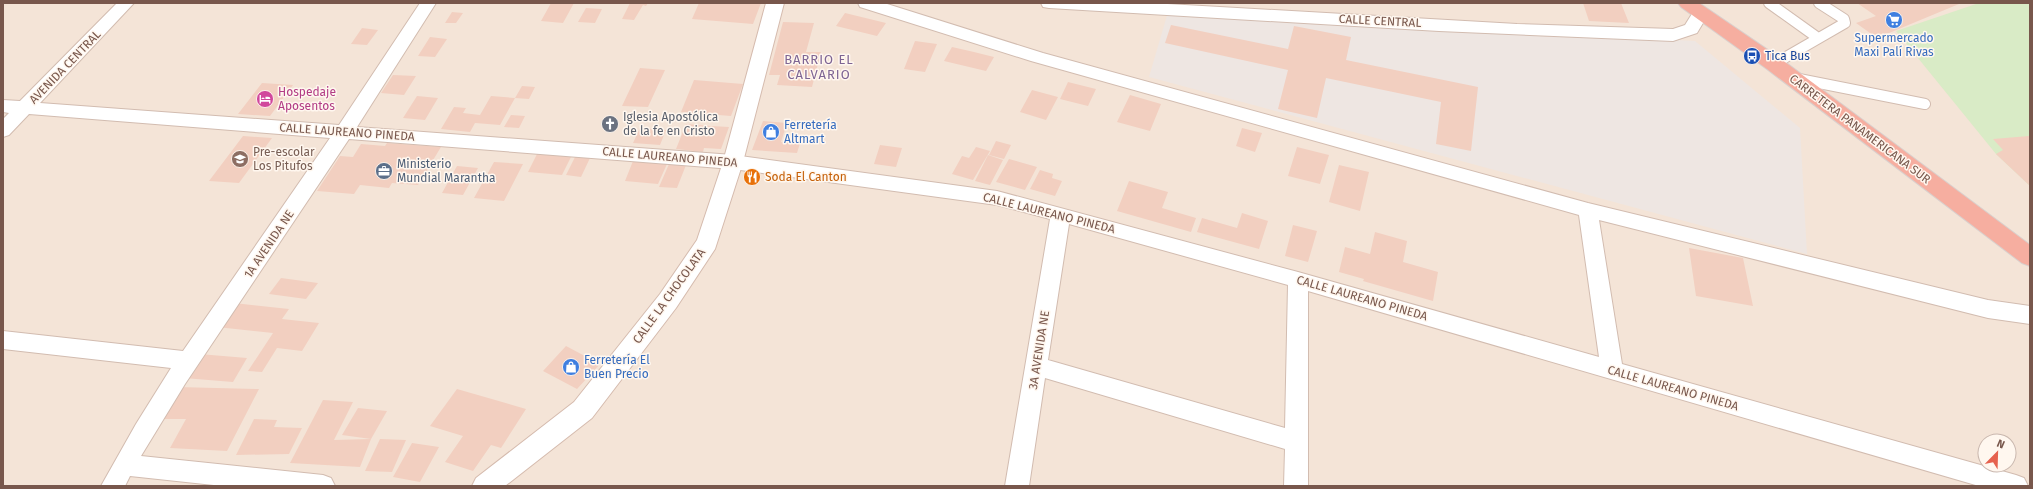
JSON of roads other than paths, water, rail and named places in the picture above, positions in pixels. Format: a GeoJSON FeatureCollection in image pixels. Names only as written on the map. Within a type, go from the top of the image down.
{"type":"FeatureCollection","features":[{"type":"Feature","properties":{"kind":"highway","name":"CARRETERA PANAMERICANA SUR"},"geometry":{"type":"LineString","coordinates":[[1694,8],[1793,78],[2030,257]]}},
{"type":"Feature","properties":{"kind":"street","name":"AVENIDA CENTRAL"},"geometry":{"type":"LineString","coordinates":[[3,130],[26,108],[126,3]]}},
{"type":"Feature","properties":{"kind":"street","name":"1A AVENIDA NE"},"geometry":{"type":"LineString","coordinates":[[113,486],[124,465],[189,361],[345,132],[428,3]]}},
{"type":"Feature","properties":{"kind":"street","name":"CALLE LA CHOCOLATA"},"geometry":{"type":"LineString","coordinates":[[485,486],[583,410],[668,301],[707,243],[733,162],[775,3]]}},
{"type":"Feature","properties":{"kind":"street"},"geometry":{"type":"LineString","coordinates":[[866,3],[1037,57],[1588,210],[1981,308],[2030,315]]}},
{"type":"Feature","properties":{"kind":"street","name":"CALLE CENTRAL"},"geometry":{"type":"LineString","coordinates":[[1049,3],[1232,12],[1569,32],[1673,35],[1687,32],[1696,26],[1694,8]]}},
{"type":"Feature","properties":{"kind":"street","name":"CALLE LAUREANO PINEDA"},"geometry":{"type":"LineString","coordinates":[[3,106],[733,162],[997,198],[1061,214],[1298,280],[2016,486]]}},
{"type":"Feature","properties":{"kind":"street"},"geometry":{"type":"LineString","coordinates":[[1588,210],[1612,370]]}},
{"type":"Feature","properties":{"kind":"street","name":"3A AVENIDA NE"},"geometry":{"type":"LineString","coordinates":[[1017,486],[1061,214]]}},
{"type":"Feature","properties":{"kind":"street"},"geometry":{"type":"LineString","coordinates":[[1296,486],[1298,280]]}},
{"type":"Feature","properties":{"kind":"street"},"geometry":{"type":"LineString","coordinates":[[3,340],[189,361]]}},
{"type":"Feature","properties":{"kind":"street"},"geometry":{"type":"LineString","coordinates":[[1037,366],[1297,442]]}},
{"type":"Feature","properties":{"kind":"street"},"geometry":{"type":"LineString","coordinates":[[124,465],[269,483],[323,486]]}},
{"type":"Feature","properties":{"kind":"lane"},"geometry":{"type":"LineString","coordinates":[[1770,3],[1818,38]]}},
{"type":"Feature","properties":{"kind":"lane"},"geometry":{"type":"LineString","coordinates":[[1774,64],[1844,23],[1844,19],[1819,3]]}},
{"type":"Feature","properties":{"kind":"lane"},"geometry":{"type":"LineString","coordinates":[[1793,78],[1924,104]]}},
{"type":"Feature","properties":{"kind":"place","name":"Supermercado Maxi Palí Rivas"},"geometry":{"type":"Point","coordinates":[1894,20]}},
{"type":"Feature","properties":{"kind":"place","name":"Tica Bus"},"geometry":{"type":"Point","coordinates":[1752,56]}},
{"type":"Feature","properties":{"kind":"place","name":"Hospedaje Aposentos"},"geometry":{"type":"Point","coordinates":[265,99]}},
{"type":"Feature","properties":{"kind":"place","name":"Iglesia Apostólica de la fe en Cristo"},"geometry":{"type":"Point","coordinates":[610,124]}},
{"type":"Feature","properties":{"kind":"place","name":"Ferretería Altmart"},"geometry":{"type":"Point","coordinates":[771,132]}},
{"type":"Feature","properties":{"kind":"place","name":"Pre-escolar Los Pitufos"},"geometry":{"type":"Point","coordinates":[240,159]}},
{"type":"Feature","properties":{"kind":"place","name":"Ministerio Mundial Marantha"},"geometry":{"type":"Point","coordinates":[384,171]}},
{"type":"Feature","properties":{"kind":"place","name":"Soda El Canton"},"geometry":{"type":"Point","coordinates":[752,177]}},
{"type":"Feature","properties":{"kind":"place","name":"Ferretería El Buen Precio"},"geometry":{"type":"Point","coordinates":[571,367]}},
{"type":"Feature","properties":{"kind":"district","name":"BARRIO EL CALVARIO"},"geometry":{"type":"Point","coordinates":[819,66]}}]}
